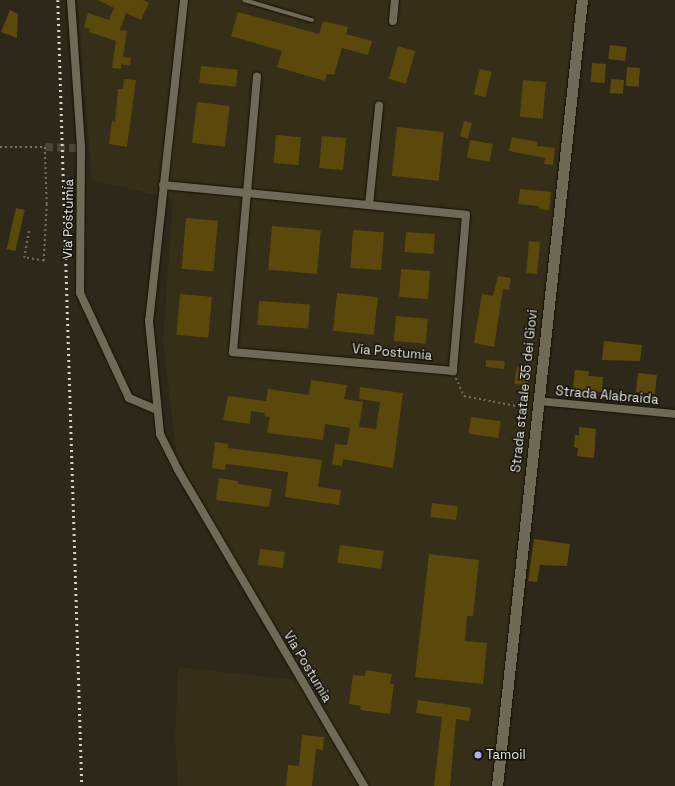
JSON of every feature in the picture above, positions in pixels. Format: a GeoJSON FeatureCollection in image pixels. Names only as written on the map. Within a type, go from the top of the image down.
{"type":"FeatureCollection","features":[{"type":"Feature","properties":{"kind":"main road","name":"Strada statale 35 dei Giovi"},"geometry":{"type":"LineString","coordinates":[[497,786],[582,0]]}},
{"type":"Feature","properties":{"kind":"street","name":"Via Postumia"},"geometry":{"type":"LineString","coordinates":[[71,0],[81,148],[80,293],[129,398],[157,410]]}},
{"type":"Feature","properties":{"kind":"street","name":"Via Postumia"},"geometry":{"type":"LineString","coordinates":[[184,0],[149,321],[160,434],[178,470],[364,786]]}},
{"type":"Feature","properties":{"kind":"street"},"geometry":{"type":"LineString","coordinates":[[393,21],[395,0]]}},
{"type":"Feature","properties":{"kind":"street","name":"Via Postumia"},"geometry":{"type":"LineString","coordinates":[[257,76],[233,352],[453,371]]}},
{"type":"Feature","properties":{"kind":"street"},"geometry":{"type":"LineString","coordinates":[[369,205],[379,106]]}},
{"type":"Feature","properties":{"kind":"street"},"geometry":{"type":"LineString","coordinates":[[163,185],[466,215],[453,371]]}},
{"type":"Feature","properties":{"kind":"street","name":"Strada Alabraida"},"geometry":{"type":"LineString","coordinates":[[538,401],[675,414]]}},
{"type":"Feature","properties":{"kind":"lane"},"geometry":{"type":"LineString","coordinates":[[244,0],[312,20]]}},
{"type":"Feature","properties":{"kind":"path"},"geometry":{"type":"LineString","coordinates":[[0,147],[45,147],[47,204],[44,261],[24,258],[29,229]]}},
{"type":"Feature","properties":{"kind":"path"},"geometry":{"type":"LineString","coordinates":[[453,371],[464,396],[528,408],[538,401]]}},
{"type":"Feature","properties":{"kind":"shaded area"},"geometry":{"type":"Polygon","coordinates":[[[77,0],[576,0],[492,786],[178,786],[175,736],[178,667],[306,681],[177,459],[163,342],[173,199],[92,180],[77,0]]]}},
{"type":"Feature","properties":{"kind":"building"},"geometry":{"type":"Polygon","coordinates":[[[98,0],[143,0],[149,3],[141,20],[126,13],[120,30],[127,31],[123,57],[131,58],[130,66],[121,64],[121,69],[112,68],[116,41],[89,32],[90,29],[84,27],[88,13],[109,20],[114,8],[98,0]]]}},
{"type":"Feature","properties":{"kind":"building"},"geometry":{"type":"Polygon","coordinates":[[[10,10],[18,14],[17,38],[1,32],[10,10]]]}},
{"type":"Feature","properties":{"kind":"building"},"geometry":{"type":"Polygon","coordinates":[[[238,12],[319,34],[323,21],[348,27],[346,34],[372,41],[368,55],[342,48],[334,75],[327,74],[325,81],[277,67],[282,51],[231,36],[238,12]]]}},
{"type":"Feature","properties":{"kind":"building"},"geometry":{"type":"Polygon","coordinates":[[[610,45],[627,47],[625,61],[608,59],[610,45]]]}},
{"type":"Feature","properties":{"kind":"building"},"geometry":{"type":"Polygon","coordinates":[[[398,46],[415,51],[406,84],[389,79],[398,46]]]}},
{"type":"Feature","properties":{"kind":"building"},"geometry":{"type":"Polygon","coordinates":[[[592,63],[606,64],[605,83],[591,82],[592,63]]]}},
{"type":"Feature","properties":{"kind":"building"},"geometry":{"type":"Polygon","coordinates":[[[201,66],[238,70],[236,87],[199,83],[201,66]]]}},
{"type":"Feature","properties":{"kind":"building"},"geometry":{"type":"Polygon","coordinates":[[[627,67],[640,68],[639,87],[626,86],[627,67]]]}},
{"type":"Feature","properties":{"kind":"building"},"geometry":{"type":"Polygon","coordinates":[[[480,69],[492,72],[485,97],[474,94],[480,69]]]}},
{"type":"Feature","properties":{"kind":"building"},"geometry":{"type":"Polygon","coordinates":[[[124,79],[136,80],[127,147],[109,144],[112,121],[115,122],[118,89],[123,89],[124,79]]]}},
{"type":"Feature","properties":{"kind":"building"},"geometry":{"type":"Polygon","coordinates":[[[611,79],[624,80],[623,94],[610,93],[611,79]]]}},
{"type":"Feature","properties":{"kind":"building"},"geometry":{"type":"Polygon","coordinates":[[[523,80],[546,82],[543,119],[520,117],[523,80]]]}},
{"type":"Feature","properties":{"kind":"building"},"geometry":{"type":"Polygon","coordinates":[[[197,102],[230,106],[225,147],[192,143],[197,102]]]}},
{"type":"Feature","properties":{"kind":"building"},"geometry":{"type":"Polygon","coordinates":[[[464,121],[472,123],[468,138],[460,137],[464,121]]]}},
{"type":"Feature","properties":{"kind":"building"},"geometry":{"type":"Polygon","coordinates":[[[397,127],[444,132],[439,181],[392,176],[397,127]]]}},
{"type":"Feature","properties":{"kind":"building"},"geometry":{"type":"Polygon","coordinates":[[[276,135],[301,137],[298,165],[274,163],[276,135]]]}},
{"type":"Feature","properties":{"kind":"building"},"geometry":{"type":"Polygon","coordinates":[[[322,136],[346,138],[343,170],[319,168],[322,136]]]}},
{"type":"Feature","properties":{"kind":"building"},"geometry":{"type":"Polygon","coordinates":[[[512,137],[538,142],[537,146],[555,148],[553,165],[544,164],[545,158],[509,151],[512,137]]]}},
{"type":"Feature","properties":{"kind":"building"},"geometry":{"type":"Polygon","coordinates":[[[470,140],[493,144],[490,162],[467,158],[470,140]]]}},
{"type":"Feature","properties":{"kind":"building"},"geometry":{"type":"Polygon","coordinates":[[[520,189],[551,192],[549,210],[539,209],[539,206],[518,204],[520,189]]]}},
{"type":"Feature","properties":{"kind":"building"},"geometry":{"type":"Polygon","coordinates":[[[16,208],[25,210],[15,251],[7,249],[16,208]]]}},
{"type":"Feature","properties":{"kind":"building"},"geometry":{"type":"Polygon","coordinates":[[[186,218],[218,221],[213,272],[182,269],[186,218]]]}},
{"type":"Feature","properties":{"kind":"building"},"geometry":{"type":"Polygon","coordinates":[[[272,226],[321,230],[317,274],[268,270],[272,226]]]}},
{"type":"Feature","properties":{"kind":"building"},"geometry":{"type":"Polygon","coordinates":[[[353,230],[384,232],[381,270],[350,268],[353,230]]]}},
{"type":"Feature","properties":{"kind":"building"},"geometry":{"type":"Polygon","coordinates":[[[406,232],[435,234],[434,254],[405,252],[406,232]]]}},
{"type":"Feature","properties":{"kind":"building"},"geometry":{"type":"Polygon","coordinates":[[[529,241],[540,242],[537,274],[526,273],[529,241]]]}},
{"type":"Feature","properties":{"kind":"building"},"geometry":{"type":"Polygon","coordinates":[[[401,269],[430,271],[428,299],[399,297],[401,269]]]}},
{"type":"Feature","properties":{"kind":"building"},"geometry":{"type":"Polygon","coordinates":[[[498,276],[511,278],[509,290],[503,289],[494,347],[474,343],[482,294],[493,296],[498,276]]]}},
{"type":"Feature","properties":{"kind":"building"},"geometry":{"type":"Polygon","coordinates":[[[337,293],[378,297],[374,335],[333,331],[337,293]]]}},
{"type":"Feature","properties":{"kind":"building"},"geometry":{"type":"Polygon","coordinates":[[[180,294],[212,297],[208,338],[176,335],[180,294]]]}},
{"type":"Feature","properties":{"kind":"building"},"geometry":{"type":"Polygon","coordinates":[[[259,301],[310,305],[308,328],[257,325],[259,301]]]}},
{"type":"Feature","properties":{"kind":"building"},"geometry":{"type":"Polygon","coordinates":[[[396,316],[428,319],[426,344],[394,341],[396,316]]]}},
{"type":"Feature","properties":{"kind":"building"},"geometry":{"type":"Polygon","coordinates":[[[604,341],[642,345],[640,361],[602,360],[604,341]]]}},
{"type":"Feature","properties":{"kind":"building"},"geometry":{"type":"Polygon","coordinates":[[[486,360],[505,361],[504,369],[486,367],[486,360]]]}},
{"type":"Feature","properties":{"kind":"building"},"geometry":{"type":"Polygon","coordinates":[[[517,367],[530,369],[527,386],[514,384],[517,367]]]}},
{"type":"Feature","properties":{"kind":"building"},"geometry":{"type":"Polygon","coordinates":[[[575,370],[589,371],[588,376],[603,377],[602,392],[573,389],[575,370]]]}},
{"type":"Feature","properties":{"kind":"building"},"geometry":{"type":"Polygon","coordinates":[[[638,373],[657,375],[655,394],[636,392],[638,373]]]}},
{"type":"Feature","properties":{"kind":"building"},"geometry":{"type":"Polygon","coordinates":[[[311,380],[347,385],[344,399],[363,402],[359,427],[376,429],[380,402],[359,399],[360,387],[403,393],[393,468],[343,459],[342,466],[332,464],[335,444],[347,445],[350,428],[325,424],[323,440],[267,433],[270,417],[264,416],[265,413],[251,411],[250,424],[223,420],[228,396],[266,401],[268,389],[309,395],[311,380]]]}},
{"type":"Feature","properties":{"kind":"building"},"geometry":{"type":"Polygon","coordinates":[[[471,417],[501,421],[498,438],[469,434],[471,417]]]}},
{"type":"Feature","properties":{"kind":"building"},"geometry":{"type":"Polygon","coordinates":[[[579,427],[596,429],[594,458],[577,456],[578,448],[574,447],[575,435],[579,435],[579,427]]]}},
{"type":"Feature","properties":{"kind":"building"},"geometry":{"type":"Polygon","coordinates":[[[215,442],[228,444],[228,448],[322,460],[318,487],[341,490],[339,505],[285,497],[288,472],[226,464],[225,470],[212,468],[215,442]]]}},
{"type":"Feature","properties":{"kind":"building"},"geometry":{"type":"Polygon","coordinates":[[[219,478],[238,481],[238,484],[272,489],[269,507],[216,500],[219,478]]]}},
{"type":"Feature","properties":{"kind":"building"},"geometry":{"type":"Polygon","coordinates":[[[432,503],[458,506],[456,520],[430,517],[432,503]]]}},
{"type":"Feature","properties":{"kind":"building"},"geometry":{"type":"Polygon","coordinates":[[[534,539],[570,544],[567,566],[540,565],[537,582],[528,581],[534,539]]]}},
{"type":"Feature","properties":{"kind":"building"},"geometry":{"type":"Polygon","coordinates":[[[340,545],[384,551],[381,569],[337,563],[340,545]]]}},
{"type":"Feature","properties":{"kind":"building"},"geometry":{"type":"Polygon","coordinates":[[[260,549],[285,552],[283,568],[258,565],[260,549]]]}},
{"type":"Feature","properties":{"kind":"building"},"geometry":{"type":"Polygon","coordinates":[[[429,554],[479,560],[473,616],[467,616],[465,641],[487,643],[483,684],[415,677],[429,554]]]}},
{"type":"Feature","properties":{"kind":"building"},"geometry":{"type":"Polygon","coordinates":[[[366,670],[392,674],[390,684],[394,684],[390,714],[360,710],[361,706],[349,704],[353,675],[365,676],[366,670]]]}},
{"type":"Feature","properties":{"kind":"building"},"geometry":{"type":"Polygon","coordinates":[[[418,700],[471,708],[469,721],[456,719],[450,786],[434,786],[442,717],[416,713],[418,700]]]}},
{"type":"Feature","properties":{"kind":"building"},"geometry":{"type":"Polygon","coordinates":[[[302,735],[324,737],[323,750],[316,749],[312,786],[286,786],[288,765],[299,766],[302,735]]]}},
{"type":"Feature","properties":{"kind":"tunnel"},"geometry":{"type":"LineString","coordinates":[[45,147],[81,148]]}},
{"type":"Feature","properties":{"kind":"railway"},"geometry":{"type":"LineString","coordinates":[[58,0],[82,786]]}},
{"type":"Feature","properties":{"kind":"place","name":"Tamoil"},"geometry":{"type":"Point","coordinates":[478,755]}}]}
